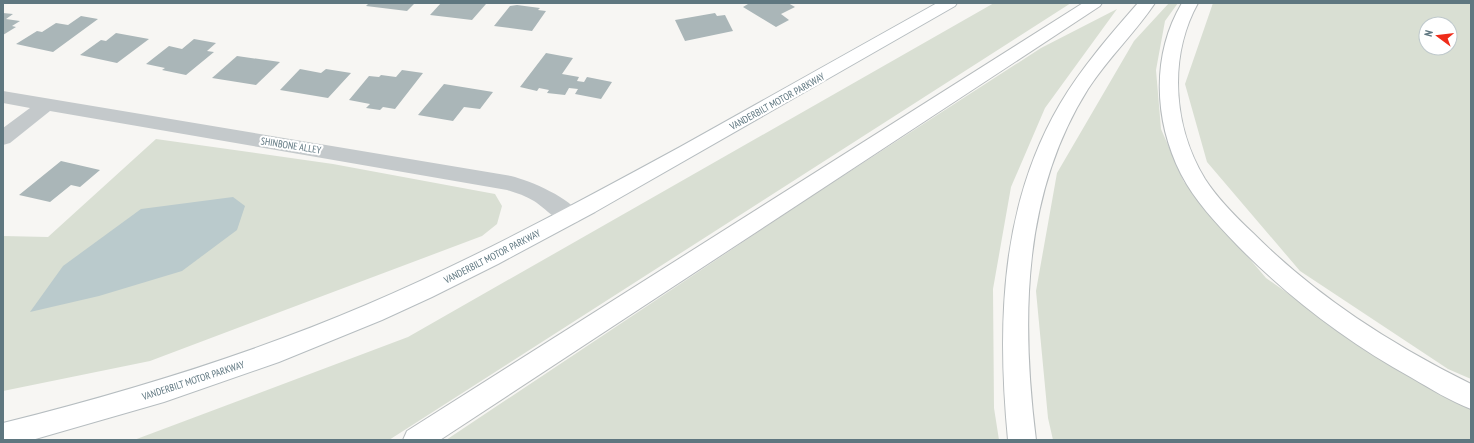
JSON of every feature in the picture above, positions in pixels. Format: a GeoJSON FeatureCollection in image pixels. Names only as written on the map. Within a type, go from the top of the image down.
{"type":"FeatureCollection","features":[{"type":"Feature","properties":{"kind":"main road","name":"VANDERBILT MOTOR PARKWAY"},"geometry":{"type":"LineString","coordinates":[[3,435],[120,404],[235,366],[296,344],[423,291],[474,267],[570,216],[949,3]]}},
{"type":"Feature","properties":{"kind":"main road"},"geometry":{"type":"LineString","coordinates":[[416,440],[1094,3]]}},
{"type":"Feature","properties":{"kind":"main road"},"geometry":{"type":"LineString","coordinates":[[1022,440],[1016,370],[1015,311],[1022,234],[1038,170],[1061,118],[1104,54],[1147,3]]}},
{"type":"Feature","properties":{"kind":"main road"},"geometry":{"type":"LineString","coordinates":[[1190,3],[1181,19],[1175,36],[1170,63],[1169,88],[1173,127],[1180,147],[1200,187],[1255,250],[1284,277],[1320,306],[1397,357],[1471,397]]}},
{"type":"Feature","properties":{"kind":"street","name":"SHINBONE ALLEY"},"geometry":{"type":"LineString","coordinates":[[3,97],[454,172],[511,184],[540,195],[570,216]]}},
{"type":"Feature","properties":{"kind":"street"},"geometry":{"type":"LineString","coordinates":[[3,138],[46,105]]}},
{"type":"Feature","properties":{"kind":"shaded area"},"geometry":{"type":"Polygon","coordinates":[[[994,3],[1071,3],[389,440],[134,440],[408,337],[994,3]]]}},
{"type":"Feature","properties":{"kind":"shaded area"},"geometry":{"type":"Polygon","coordinates":[[[1169,3],[1178,3],[1165,21],[1156,70],[1161,129],[1184,182],[1266,278],[1377,356],[1471,403],[1471,440],[1053,440],[1048,418],[1036,291],[1057,173],[1134,41],[1169,3]]]}},
{"type":"Feature","properties":{"kind":"shaded area"},"geometry":{"type":"Polygon","coordinates":[[[1213,3],[1471,3],[1471,379],[1448,369],[1300,271],[1207,162],[1185,84],[1213,3]]]}},
{"type":"Feature","properties":{"kind":"shaded area"},"geometry":{"type":"Polygon","coordinates":[[[1117,9],[1045,108],[1011,187],[993,289],[994,408],[999,440],[446,440],[815,194],[1041,48],[1117,9]]]}},
{"type":"Feature","properties":{"kind":"shaded area"},"geometry":{"type":"Polygon","coordinates":[[[156,139],[333,164],[495,194],[502,206],[497,224],[482,236],[150,361],[3,391],[3,236],[48,237],[156,139]]]}},
{"type":"Feature","properties":{"kind":"shaded area"},"geometry":{"type":"Polygon","coordinates":[[[233,197],[245,206],[237,230],[182,271],[99,296],[30,312],[63,266],[141,209],[233,197]]]}},
{"type":"Feature","properties":{"kind":"building"},"geometry":{"type":"Polygon","coordinates":[[[369,3],[415,3],[407,11],[366,6],[369,3]]]}},
{"type":"Feature","properties":{"kind":"building"},"geometry":{"type":"Polygon","coordinates":[[[441,3],[486,4],[472,20],[430,15],[441,3]]]}},
{"type":"Feature","properties":{"kind":"building"},"geometry":{"type":"Polygon","coordinates":[[[746,3],[788,3],[795,7],[781,14],[789,20],[776,27],[743,7],[748,4],[746,3]]]}},
{"type":"Feature","properties":{"kind":"building"},"geometry":{"type":"Polygon","coordinates":[[[517,5],[540,8],[538,10],[546,11],[532,31],[494,26],[510,6],[517,5]]]}},
{"type":"Feature","properties":{"kind":"building"},"geometry":{"type":"Polygon","coordinates":[[[3,13],[13,14],[6,19],[20,21],[12,26],[16,27],[3,35],[3,13]]]}},
{"type":"Feature","properties":{"kind":"building"},"geometry":{"type":"Polygon","coordinates":[[[715,13],[717,16],[725,15],[733,31],[685,41],[675,20],[715,13]]]}},
{"type":"Feature","properties":{"kind":"building"},"geometry":{"type":"Polygon","coordinates":[[[81,16],[98,19],[53,52],[16,44],[37,31],[42,32],[56,23],[68,25],[81,16]]]}},
{"type":"Feature","properties":{"kind":"building"},"geometry":{"type":"Polygon","coordinates":[[[116,33],[149,39],[117,63],[80,55],[101,40],[106,41],[116,33]]]}},
{"type":"Feature","properties":{"kind":"building"},"geometry":{"type":"Polygon","coordinates":[[[194,39],[216,43],[207,51],[214,52],[186,75],[162,70],[165,68],[146,64],[169,46],[182,49],[194,39]]]}},
{"type":"Feature","properties":{"kind":"building"},"geometry":{"type":"Polygon","coordinates":[[[546,53],[573,58],[562,74],[579,77],[577,81],[584,82],[587,77],[612,82],[601,99],[575,94],[578,89],[569,88],[565,95],[547,93],[549,90],[539,88],[537,91],[520,87],[546,53]]]}},
{"type":"Feature","properties":{"kind":"building"},"geometry":{"type":"Polygon","coordinates":[[[237,56],[280,62],[256,85],[212,78],[237,56]]]}},
{"type":"Feature","properties":{"kind":"building"},"geometry":{"type":"Polygon","coordinates":[[[300,69],[321,73],[326,69],[351,73],[328,98],[280,90],[300,69]]]}},
{"type":"Feature","properties":{"kind":"building"},"geometry":{"type":"Polygon","coordinates":[[[402,70],[423,73],[395,109],[383,107],[380,110],[366,108],[370,104],[349,100],[369,76],[379,77],[381,75],[396,77],[402,70]]]}},
{"type":"Feature","properties":{"kind":"building"},"geometry":{"type":"Polygon","coordinates":[[[444,84],[493,92],[480,109],[464,107],[453,121],[418,115],[444,84]]]}},
{"type":"Feature","properties":{"kind":"building"},"geometry":{"type":"Polygon","coordinates":[[[61,161],[100,170],[80,187],[71,185],[50,202],[19,195],[61,161]]]}}]}
